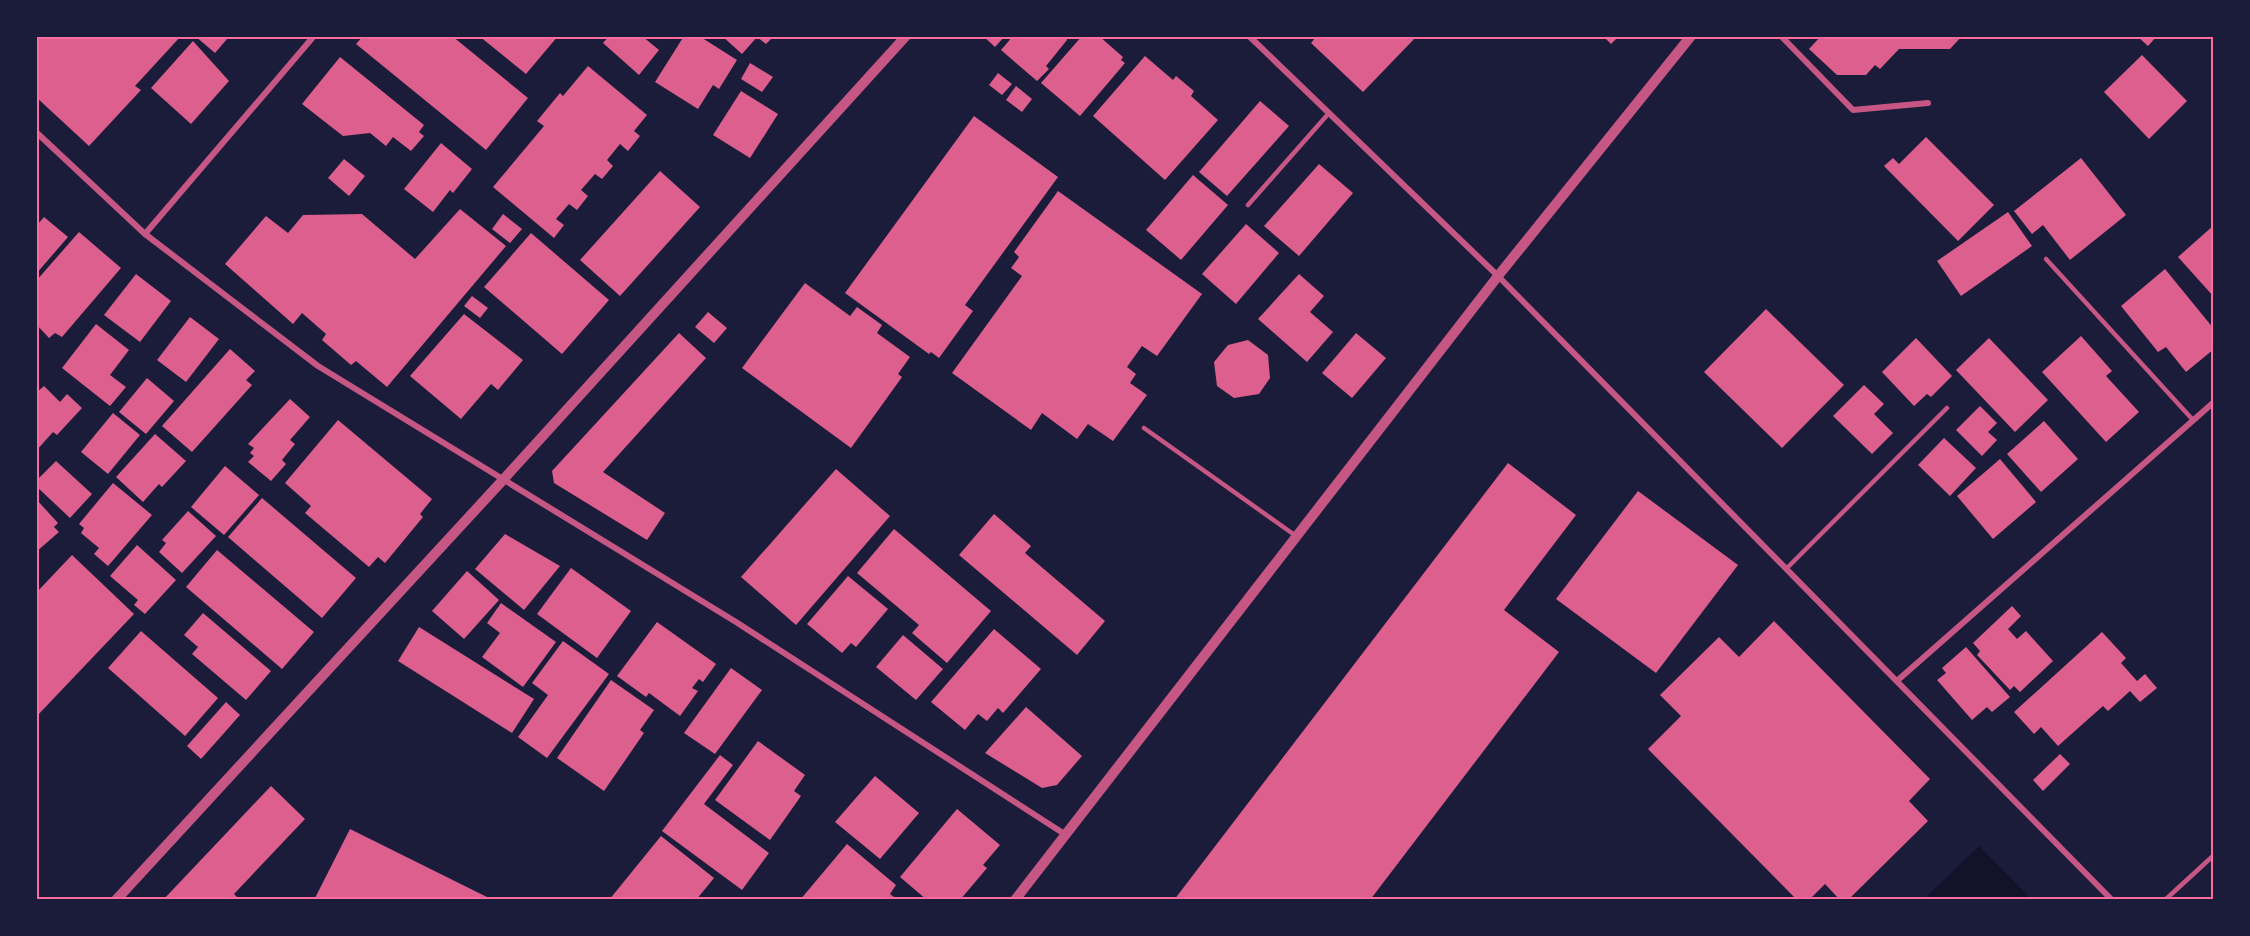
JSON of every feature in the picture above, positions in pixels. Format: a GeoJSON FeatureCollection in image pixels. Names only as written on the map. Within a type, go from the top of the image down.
{"type":"FeatureCollection","features":[{"type":"Feature","properties":{"kind":"street"},"geometry":{"type":"LineString","coordinates":[[145,234],[314,36]]}},
{"type":"Feature","properties":{"kind":"street"},"geometry":{"type":"LineString","coordinates":[[116,900],[502,481],[906,36]]}},
{"type":"Feature","properties":{"kind":"street"},"geometry":{"type":"LineString","coordinates":[[1249,36],[1498,276],[2112,900]]}},
{"type":"Feature","properties":{"kind":"street"},"geometry":{"type":"LineString","coordinates":[[1015,900],[1498,276],[1691,36]]}},
{"type":"Feature","properties":{"kind":"street"},"geometry":{"type":"LineString","coordinates":[[1780,36],[1853,110],[1928,103]]}},
{"type":"Feature","properties":{"kind":"street"},"geometry":{"type":"LineString","coordinates":[[36,132],[145,234],[318,366],[502,481],[736,622],[1066,835]]}},
{"type":"Feature","properties":{"kind":"street"},"geometry":{"type":"LineString","coordinates":[[1898,680],[2214,402]]}},
{"type":"Feature","properties":{"kind":"lane"},"geometry":{"type":"LineString","coordinates":[[1248,205],[1329,113]]}},
{"type":"Feature","properties":{"kind":"lane"},"geometry":{"type":"LineString","coordinates":[[2046,259],[2193,420]]}},
{"type":"Feature","properties":{"kind":"lane"},"geometry":{"type":"LineString","coordinates":[[1787,568],[1947,408]]}},
{"type":"Feature","properties":{"kind":"lane"},"geometry":{"type":"LineString","coordinates":[[1144,428],[1296,536]]}},
{"type":"Feature","properties":{"kind":"lane"},"geometry":{"type":"LineString","coordinates":[[2165,900],[2214,855]]}},
{"type":"Feature","properties":{"kind":"shaded area"},"geometry":{"type":"Polygon","coordinates":[[[1979,846],[2032,900],[1923,900],[1979,846]]]}},
{"type":"Feature","properties":{"kind":"building"},"geometry":{"type":"Polygon","coordinates":[[[36,36],[181,36],[135,86],[141,90],[89,146],[36,97],[36,36]]]}},
{"type":"Feature","properties":{"kind":"building"},"geometry":{"type":"Polygon","coordinates":[[[195,36],[223,36],[227,39],[215,53],[195,36]]]}},
{"type":"Feature","properties":{"kind":"building"},"geometry":{"type":"Polygon","coordinates":[[[363,36],[452,36],[528,98],[486,150],[356,44],[363,36]]]}},
{"type":"Feature","properties":{"kind":"building"},"geometry":{"type":"Polygon","coordinates":[[[479,36],[558,36],[526,74],[479,36]]]}},
{"type":"Feature","properties":{"kind":"building"},"geometry":{"type":"Polygon","coordinates":[[[609,36],[642,36],[659,50],[639,75],[603,43],[609,36]]]}},
{"type":"Feature","properties":{"kind":"building"},"geometry":{"type":"Polygon","coordinates":[[[684,36],[699,36],[737,60],[719,89],[713,85],[698,109],[655,82],[684,36]]]}},
{"type":"Feature","properties":{"kind":"building"},"geometry":{"type":"Polygon","coordinates":[[[722,36],[774,36],[766,44],[757,37],[742,54],[722,36]]]}},
{"type":"Feature","properties":{"kind":"building"},"geometry":{"type":"Polygon","coordinates":[[[983,36],[1005,36],[995,47],[983,36]]]}},
{"type":"Feature","properties":{"kind":"building"},"geometry":{"type":"Polygon","coordinates":[[[1013,36],[1066,36],[1067,40],[1046,66],[1049,69],[1037,81],[1001,50],[1013,36]]]}},
{"type":"Feature","properties":{"kind":"building"},"geometry":{"type":"Polygon","coordinates":[[[1082,36],[1099,36],[1123,57],[1121,60],[1125,63],[1080,116],[1041,83],[1082,36]]]}},
{"type":"Feature","properties":{"kind":"building"},"geometry":{"type":"Polygon","coordinates":[[[1317,36],[1417,36],[1363,92],[1311,43],[1317,36]]]}},
{"type":"Feature","properties":{"kind":"building"},"geometry":{"type":"Polygon","coordinates":[[[1603,36],[1619,36],[1611,44],[1603,36]]]}},
{"type":"Feature","properties":{"kind":"building"},"geometry":{"type":"Polygon","coordinates":[[[1821,36],[1962,36],[1950,49],[1899,49],[1880,69],[1875,65],[1866,75],[1837,75],[1809,49],[1821,36]]]}},
{"type":"Feature","properties":{"kind":"building"},"geometry":{"type":"Polygon","coordinates":[[[2137,36],[2157,36],[2148,46],[2137,36]]]}},
{"type":"Feature","properties":{"kind":"building"},"geometry":{"type":"Polygon","coordinates":[[[193,41],[229,81],[191,124],[151,88],[193,41]]]}},
{"type":"Feature","properties":{"kind":"building"},"geometry":{"type":"Polygon","coordinates":[[[2142,55],[2187,101],[2149,139],[2104,92],[2142,55]]]}},
{"type":"Feature","properties":{"kind":"building"},"geometry":{"type":"Polygon","coordinates":[[[1145,56],[1173,80],[1176,76],[1194,91],[1191,96],[1218,120],[1165,180],[1093,116],[1145,56]]]}},
{"type":"Feature","properties":{"kind":"building"},"geometry":{"type":"Polygon","coordinates":[[[340,57],[424,125],[419,132],[424,136],[411,151],[393,137],[386,146],[370,133],[343,136],[302,104],[340,57]]]}},
{"type":"Feature","properties":{"kind":"building"},"geometry":{"type":"Polygon","coordinates":[[[750,63],[773,77],[762,92],[741,79],[750,63]]]}},
{"type":"Feature","properties":{"kind":"building"},"geometry":{"type":"Polygon","coordinates":[[[588,66],[647,115],[634,131],[640,136],[628,151],[620,144],[607,160],[613,166],[602,179],[595,174],[581,190],[588,196],[577,210],[569,204],[556,219],[564,225],[554,238],[493,187],[544,126],[537,121],[560,93],[563,96],[588,66]]]}},
{"type":"Feature","properties":{"kind":"building"},"geometry":{"type":"Polygon","coordinates":[[[998,73],[1012,84],[1002,95],[989,85],[998,73]]]}},
{"type":"Feature","properties":{"kind":"building"},"geometry":{"type":"Polygon","coordinates":[[[1016,86],[1032,99],[1022,112],[1006,100],[1016,86]]]}},
{"type":"Feature","properties":{"kind":"building"},"geometry":{"type":"Polygon","coordinates":[[[741,91],[778,114],[750,158],[713,135],[741,91]]]}},
{"type":"Feature","properties":{"kind":"building"},"geometry":{"type":"Polygon","coordinates":[[[1260,101],[1289,126],[1227,196],[1199,172],[1260,101]]]}},
{"type":"Feature","properties":{"kind":"building"},"geometry":{"type":"Polygon","coordinates":[[[974,116],[1058,177],[965,305],[973,311],[939,358],[931,352],[929,354],[845,293],[974,116]]]}},
{"type":"Feature","properties":{"kind":"building"},"geometry":{"type":"Polygon","coordinates":[[[1926,137],[1994,205],[1958,241],[1884,166],[1893,158],[1899,164],[1926,137]]]}},
{"type":"Feature","properties":{"kind":"building"},"geometry":{"type":"Polygon","coordinates":[[[441,143],[472,169],[453,193],[450,190],[433,212],[404,189],[441,143]]]}},
{"type":"Feature","properties":{"kind":"building"},"geometry":{"type":"Polygon","coordinates":[[[2081,158],[2126,215],[2070,260],[2043,225],[2032,234],[2014,211],[2081,158]]]}},
{"type":"Feature","properties":{"kind":"building"},"geometry":{"type":"Polygon","coordinates":[[[344,159],[365,176],[349,196],[328,178],[344,159]]]}},
{"type":"Feature","properties":{"kind":"building"},"geometry":{"type":"Polygon","coordinates":[[[1319,164],[1353,193],[1299,256],[1264,226],[1319,164]]]}},
{"type":"Feature","properties":{"kind":"building"},"geometry":{"type":"Polygon","coordinates":[[[660,171],[700,207],[620,296],[580,260],[660,171]]]}},
{"type":"Feature","properties":{"kind":"building"},"geometry":{"type":"Polygon","coordinates":[[[1193,175],[1228,205],[1181,260],[1146,230],[1193,175]]]}},
{"type":"Feature","properties":{"kind":"building"},"geometry":{"type":"Polygon","coordinates":[[[1058,191],[1202,294],[1157,356],[1142,346],[1127,367],[1136,374],[1130,383],[1147,395],[1113,441],[1088,424],[1077,439],[1042,413],[1031,430],[952,373],[1022,276],[1011,268],[1019,257],[1014,252],[1058,191]]]}},
{"type":"Feature","properties":{"kind":"building"},"geometry":{"type":"Polygon","coordinates":[[[460,209],[506,246],[387,387],[356,361],[351,365],[322,340],[326,334],[302,313],[293,324],[225,264],[266,216],[288,233],[303,215],[362,214],[415,259],[460,209]]]}},
{"type":"Feature","properties":{"kind":"building"},"geometry":{"type":"Polygon","coordinates":[[[2008,212],[2032,246],[1961,296],[1937,261],[2008,212]]]}},
{"type":"Feature","properties":{"kind":"building"},"geometry":{"type":"Polygon","coordinates":[[[503,214],[522,229],[510,243],[492,229],[503,214]]]}},
{"type":"Feature","properties":{"kind":"building"},"geometry":{"type":"Polygon","coordinates":[[[44,217],[68,237],[36,274],[36,222],[38,224],[44,217]]]}},
{"type":"Feature","properties":{"kind":"building"},"geometry":{"type":"Polygon","coordinates":[[[1246,224],[1279,253],[1236,304],[1202,274],[1246,224]]]}},
{"type":"Feature","properties":{"kind":"building"},"geometry":{"type":"Polygon","coordinates":[[[2214,225],[2214,297],[2178,257],[2214,225]]]}},
{"type":"Feature","properties":{"kind":"building"},"geometry":{"type":"Polygon","coordinates":[[[79,232],[121,268],[62,337],[55,333],[49,338],[36,324],[36,281],[79,232]]]}},
{"type":"Feature","properties":{"kind":"building"},"geometry":{"type":"Polygon","coordinates":[[[531,233],[609,300],[562,354],[484,287],[531,233]]]}},
{"type":"Feature","properties":{"kind":"building"},"geometry":{"type":"Polygon","coordinates":[[[2165,269],[2214,329],[2214,349],[2186,372],[2166,347],[2158,352],[2121,306],[2165,269]]]}},
{"type":"Feature","properties":{"kind":"building"},"geometry":{"type":"Polygon","coordinates":[[[136,274],[171,301],[140,342],[104,315],[136,274]]]}},
{"type":"Feature","properties":{"kind":"building"},"geometry":{"type":"Polygon","coordinates":[[[1299,274],[1324,296],[1310,312],[1333,332],[1307,362],[1258,319],[1299,274]]]}},
{"type":"Feature","properties":{"kind":"building"},"geometry":{"type":"Polygon","coordinates":[[[805,283],[850,316],[857,307],[882,325],[877,333],[910,357],[898,374],[902,377],[851,448],[742,368],[805,283]]]}},
{"type":"Feature","properties":{"kind":"building"},"geometry":{"type":"Polygon","coordinates":[[[472,296],[488,308],[480,318],[464,306],[472,296]]]}},
{"type":"Feature","properties":{"kind":"building"},"geometry":{"type":"Polygon","coordinates":[[[1766,309],[1844,385],[1782,448],[1704,372],[1766,309]]]}},
{"type":"Feature","properties":{"kind":"building"},"geometry":{"type":"Polygon","coordinates":[[[708,312],[727,328],[714,343],[695,327],[708,312]]]}},
{"type":"Feature","properties":{"kind":"building"},"geometry":{"type":"Polygon","coordinates":[[[464,314],[523,360],[498,390],[491,384],[461,419],[410,376],[464,314]]]}},
{"type":"Feature","properties":{"kind":"building"},"geometry":{"type":"Polygon","coordinates":[[[190,317],[219,339],[186,382],[157,360],[190,317]]]}},
{"type":"Feature","properties":{"kind":"building"},"geometry":{"type":"Polygon","coordinates":[[[96,324],[129,350],[110,375],[126,387],[110,406],[62,368],[96,324]]]}},
{"type":"Feature","properties":{"kind":"building"},"geometry":{"type":"Polygon","coordinates":[[[679,333],[706,358],[603,472],[665,513],[647,540],[554,483],[552,471],[679,333]]]}},
{"type":"Feature","properties":{"kind":"building"},"geometry":{"type":"Polygon","coordinates":[[[1356,333],[1386,358],[1352,398],[1322,373],[1356,333]]]}},
{"type":"Feature","properties":{"kind":"building"},"geometry":{"type":"Polygon","coordinates":[[[2081,336],[2112,371],[2106,376],[2139,412],[2106,442],[2042,372],[2081,336]]]}},
{"type":"Feature","properties":{"kind":"building"},"geometry":{"type":"Polygon","coordinates":[[[1916,338],[1952,376],[1931,397],[1927,394],[1914,406],[1882,372],[1916,338]]]}},
{"type":"Feature","properties":{"kind":"building"},"geometry":{"type":"Polygon","coordinates":[[[1989,338],[2048,400],[2015,432],[1956,370],[1989,338]]]}},
{"type":"Feature","properties":{"kind":"building"},"geometry":{"type":"Polygon","coordinates":[[[1248,340],[1268,355],[1270,378],[1259,394],[1234,398],[1217,386],[1214,362],[1228,345],[1248,340]]]}},
{"type":"Feature","properties":{"kind":"building"},"geometry":{"type":"Polygon","coordinates":[[[230,349],[255,371],[246,380],[252,385],[192,452],[162,426],[230,349]]]}},
{"type":"Feature","properties":{"kind":"building"},"geometry":{"type":"Polygon","coordinates":[[[147,378],[174,401],[146,434],[119,412],[147,378]]]}},
{"type":"Feature","properties":{"kind":"building"},"geometry":{"type":"Polygon","coordinates":[[[1864,385],[1884,404],[1874,414],[1893,433],[1872,454],[1833,416],[1864,385]]]}},
{"type":"Feature","properties":{"kind":"building"},"geometry":{"type":"Polygon","coordinates":[[[44,386],[60,402],[67,394],[82,408],[57,435],[53,432],[36,451],[36,393],[44,386]]]}},
{"type":"Feature","properties":{"kind":"building"},"geometry":{"type":"Polygon","coordinates":[[[290,399],[310,417],[290,440],[295,444],[282,460],[286,464],[271,481],[248,462],[254,456],[250,453],[254,448],[248,444],[290,399]]]}},
{"type":"Feature","properties":{"kind":"building"},"geometry":{"type":"Polygon","coordinates":[[[1980,406],[1997,423],[1988,432],[1997,440],[1982,456],[1956,430],[1980,406]]]}},
{"type":"Feature","properties":{"kind":"building"},"geometry":{"type":"Polygon","coordinates":[[[113,413],[140,435],[108,474],[81,452],[113,413]]]}},
{"type":"Feature","properties":{"kind":"building"},"geometry":{"type":"Polygon","coordinates":[[[338,420],[432,499],[420,514],[423,517],[385,563],[378,557],[369,567],[305,513],[311,506],[285,483],[338,420]]]}},
{"type":"Feature","properties":{"kind":"building"},"geometry":{"type":"Polygon","coordinates":[[[2044,421],[2078,459],[2041,492],[2007,454],[2044,421]]]}},
{"type":"Feature","properties":{"kind":"building"},"geometry":{"type":"Polygon","coordinates":[[[155,434],[186,461],[162,487],[159,484],[143,502],[116,477],[155,434]]]}},
{"type":"Feature","properties":{"kind":"building"},"geometry":{"type":"Polygon","coordinates":[[[1944,438],[1976,468],[1950,496],[1918,465],[1944,438]]]}},
{"type":"Feature","properties":{"kind":"building"},"geometry":{"type":"Polygon","coordinates":[[[2000,459],[2036,502],[1993,539],[1957,496],[2000,459]]]}},
{"type":"Feature","properties":{"kind":"building"},"geometry":{"type":"Polygon","coordinates":[[[56,461],[92,494],[70,518],[36,486],[36,481],[56,461]]]}},
{"type":"Feature","properties":{"kind":"building"},"geometry":{"type":"Polygon","coordinates":[[[1508,463],[1576,515],[1504,610],[1559,652],[1370,900],[1174,900],[1508,463]]]}},
{"type":"Feature","properties":{"kind":"building"},"geometry":{"type":"Polygon","coordinates":[[[225,466],[259,495],[224,535],[191,507],[225,466]]]}},
{"type":"Feature","properties":{"kind":"building"},"geometry":{"type":"Polygon","coordinates":[[[836,469],[890,516],[796,625],[741,577],[836,469]]]}},
{"type":"Feature","properties":{"kind":"building"},"geometry":{"type":"Polygon","coordinates":[[[113,483],[152,515],[108,566],[94,554],[99,548],[81,533],[84,528],[79,524],[113,483]]]}},
{"type":"Feature","properties":{"kind":"building"},"geometry":{"type":"Polygon","coordinates":[[[1638,491],[1738,565],[1656,673],[1556,599],[1638,491]]]}},
{"type":"Feature","properties":{"kind":"building"},"geometry":{"type":"Polygon","coordinates":[[[262,498],[356,578],[322,618],[228,537],[262,498]]]}},
{"type":"Feature","properties":{"kind":"building"},"geometry":{"type":"Polygon","coordinates":[[[36,499],[58,523],[54,527],[59,532],[36,552],[36,499]]]}},
{"type":"Feature","properties":{"kind":"building"},"geometry":{"type":"Polygon","coordinates":[[[188,511],[216,536],[182,573],[159,552],[166,543],[162,540],[188,511]]]}},
{"type":"Feature","properties":{"kind":"building"},"geometry":{"type":"Polygon","coordinates":[[[994,514],[1031,546],[1025,553],[1105,621],[1077,655],[959,555],[994,514]]]}},
{"type":"Feature","properties":{"kind":"building"},"geometry":{"type":"Polygon","coordinates":[[[894,529],[991,611],[947,663],[912,633],[919,625],[857,573],[894,529]]]}},
{"type":"Feature","properties":{"kind":"building"},"geometry":{"type":"Polygon","coordinates":[[[505,534],[560,566],[524,610],[475,569],[505,534]]]}},
{"type":"Feature","properties":{"kind":"building"},"geometry":{"type":"Polygon","coordinates":[[[137,545],[176,580],[145,614],[134,605],[138,600],[110,576],[137,545]]]}},
{"type":"Feature","properties":{"kind":"building"},"geometry":{"type":"Polygon","coordinates":[[[217,550],[314,632],[282,669],[186,587],[217,550]]]}},
{"type":"Feature","properties":{"kind":"building"},"geometry":{"type":"Polygon","coordinates":[[[72,555],[134,614],[36,717],[36,593],[72,555]]]}},
{"type":"Feature","properties":{"kind":"building"},"geometry":{"type":"Polygon","coordinates":[[[571,568],[631,611],[597,658],[537,614],[571,568]]]}},
{"type":"Feature","properties":{"kind":"building"},"geometry":{"type":"Polygon","coordinates":[[[467,571],[499,600],[464,639],[432,611],[467,571]]]}},
{"type":"Feature","properties":{"kind":"building"},"geometry":{"type":"Polygon","coordinates":[[[848,576],[888,609],[856,647],[851,643],[842,653],[807,624],[848,576]]]}},
{"type":"Feature","properties":{"kind":"building"},"geometry":{"type":"Polygon","coordinates":[[[501,603],[556,642],[523,687],[482,657],[500,633],[487,623],[501,603]]]}},
{"type":"Feature","properties":{"kind":"building"},"geometry":{"type":"Polygon","coordinates":[[[2012,606],[2021,616],[2008,629],[2017,639],[2026,631],[2053,661],[2020,692],[2014,686],[2010,690],[1977,655],[1980,651],[1973,643],[2012,606]]]}},
{"type":"Feature","properties":{"kind":"building"},"geometry":{"type":"Polygon","coordinates":[[[203,613],[271,671],[246,700],[192,654],[198,647],[184,635],[203,613]]]}},
{"type":"Feature","properties":{"kind":"building"},"geometry":{"type":"Polygon","coordinates":[[[1774,621],[1930,779],[1909,801],[1928,821],[1848,900],[1840,900],[1825,884],[1809,900],[1797,900],[1648,749],[1681,716],[1660,695],[1719,637],[1739,657],[1774,621]]]}},
{"type":"Feature","properties":{"kind":"building"},"geometry":{"type":"Polygon","coordinates":[[[657,622],[716,664],[703,682],[699,679],[692,688],[698,691],[680,716],[649,693],[646,697],[617,676],[657,622]]]}},
{"type":"Feature","properties":{"kind":"building"},"geometry":{"type":"Polygon","coordinates":[[[419,627],[534,699],[512,733],[398,661],[419,627]]]}},
{"type":"Feature","properties":{"kind":"building"},"geometry":{"type":"Polygon","coordinates":[[[994,629],[1041,669],[1003,713],[998,708],[987,721],[978,714],[965,730],[931,702],[994,629]]]}},
{"type":"Feature","properties":{"kind":"building"},"geometry":{"type":"Polygon","coordinates":[[[141,631],[218,698],[185,736],[108,668],[141,631]]]}},
{"type":"Feature","properties":{"kind":"building"},"geometry":{"type":"Polygon","coordinates":[[[2102,632],[2126,658],[2121,663],[2137,681],[2145,674],[2157,688],[2140,702],[2130,691],[2108,711],[2103,706],[2058,746],[2041,727],[2034,734],[2014,712],[2102,632]]]}},
{"type":"Feature","properties":{"kind":"building"},"geometry":{"type":"Polygon","coordinates":[[[903,635],[943,669],[916,700],[876,667],[903,635]]]}},
{"type":"Feature","properties":{"kind":"building"},"geometry":{"type":"Polygon","coordinates":[[[563,641],[609,674],[547,758],[518,737],[548,695],[532,683],[563,641]]]}},
{"type":"Feature","properties":{"kind":"building"},"geometry":{"type":"Polygon","coordinates":[[[1966,647],[2010,697],[1992,712],[1987,707],[1972,720],[1937,680],[1946,673],[1942,668],[1966,647]]]}},
{"type":"Feature","properties":{"kind":"building"},"geometry":{"type":"Polygon","coordinates":[[[731,668],[762,690],[715,754],[684,733],[731,668]]]}},
{"type":"Feature","properties":{"kind":"building"},"geometry":{"type":"Polygon","coordinates":[[[611,680],[654,710],[640,730],[644,733],[604,791],[557,758],[611,680]]]}},
{"type":"Feature","properties":{"kind":"building"},"geometry":{"type":"Polygon","coordinates":[[[226,702],[240,715],[201,759],[187,746],[226,702]]]}},
{"type":"Feature","properties":{"kind":"building"},"geometry":{"type":"Polygon","coordinates":[[[1026,707],[1082,756],[1057,785],[1042,788],[985,753],[1026,707]]]}},
{"type":"Feature","properties":{"kind":"building"},"geometry":{"type":"Polygon","coordinates":[[[758,741],[805,775],[794,791],[801,796],[770,840],[715,800],[758,741]]]}},
{"type":"Feature","properties":{"kind":"building"},"geometry":{"type":"Polygon","coordinates":[[[2060,754],[2070,764],[2043,791],[2033,780],[2060,754]]]}},
{"type":"Feature","properties":{"kind":"building"},"geometry":{"type":"Polygon","coordinates":[[[720,755],[733,765],[704,804],[769,853],[742,890],[662,831],[720,755]]]}},
{"type":"Feature","properties":{"kind":"building"},"geometry":{"type":"Polygon","coordinates":[[[875,776],[919,813],[880,859],[835,822],[875,776]]]}},
{"type":"Feature","properties":{"kind":"building"},"geometry":{"type":"Polygon","coordinates":[[[271,786],[305,819],[234,894],[240,900],[163,900],[271,786]]]}},
{"type":"Feature","properties":{"kind":"building"},"geometry":{"type":"Polygon","coordinates":[[[957,809],[1000,845],[983,865],[987,868],[960,900],[927,900],[900,877],[957,809]]]}},
{"type":"Feature","properties":{"kind":"building"},"geometry":{"type":"Polygon","coordinates":[[[350,829],[493,900],[314,900],[350,829]]]}},
{"type":"Feature","properties":{"kind":"building"},"geometry":{"type":"Polygon","coordinates":[[[661,836],[714,878],[696,900],[609,900],[661,836]]]}},
{"type":"Feature","properties":{"kind":"building"},"geometry":{"type":"Polygon","coordinates":[[[847,844],[896,885],[890,894],[894,897],[891,900],[800,900],[847,844]]]}}]}
